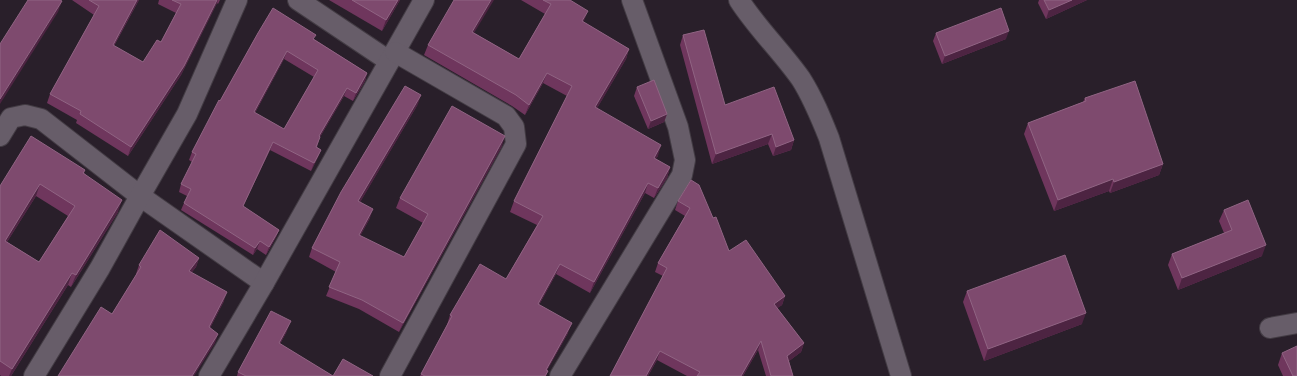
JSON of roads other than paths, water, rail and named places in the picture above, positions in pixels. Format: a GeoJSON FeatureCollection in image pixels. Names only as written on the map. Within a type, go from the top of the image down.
{"type":"FeatureCollection","features":[{"type":"Feature","properties":{"kind":"street"},"geometry":{"type":"LineString","coordinates":[[34,376],[100,268],[188,114],[237,0]]}},
{"type":"Feature","properties":{"kind":"street"},"geometry":{"type":"LineString","coordinates":[[298,0],[392,57],[506,116],[514,127],[516,144],[391,376]]}},
{"type":"Feature","properties":{"kind":"street"},"geometry":{"type":"LineString","coordinates":[[209,376],[264,283],[424,0]]}},
{"type":"Feature","properties":{"kind":"street"},"geometry":{"type":"LineString","coordinates":[[560,376],[682,175],[684,168],[685,160],[678,127],[632,0]]}},
{"type":"Feature","properties":{"kind":"street"},"geometry":{"type":"LineString","coordinates":[[739,0],[749,16],[800,79],[817,107],[832,148],[902,376]]}},
{"type":"Feature","properties":{"kind":"street"},"geometry":{"type":"LineString","coordinates":[[0,136],[11,118],[25,115],[41,119],[140,196],[264,283]]}},
{"type":"Feature","properties":{"kind":"street"},"geometry":{"type":"LineString","coordinates":[[1270,328],[1297,323]]}}]}
